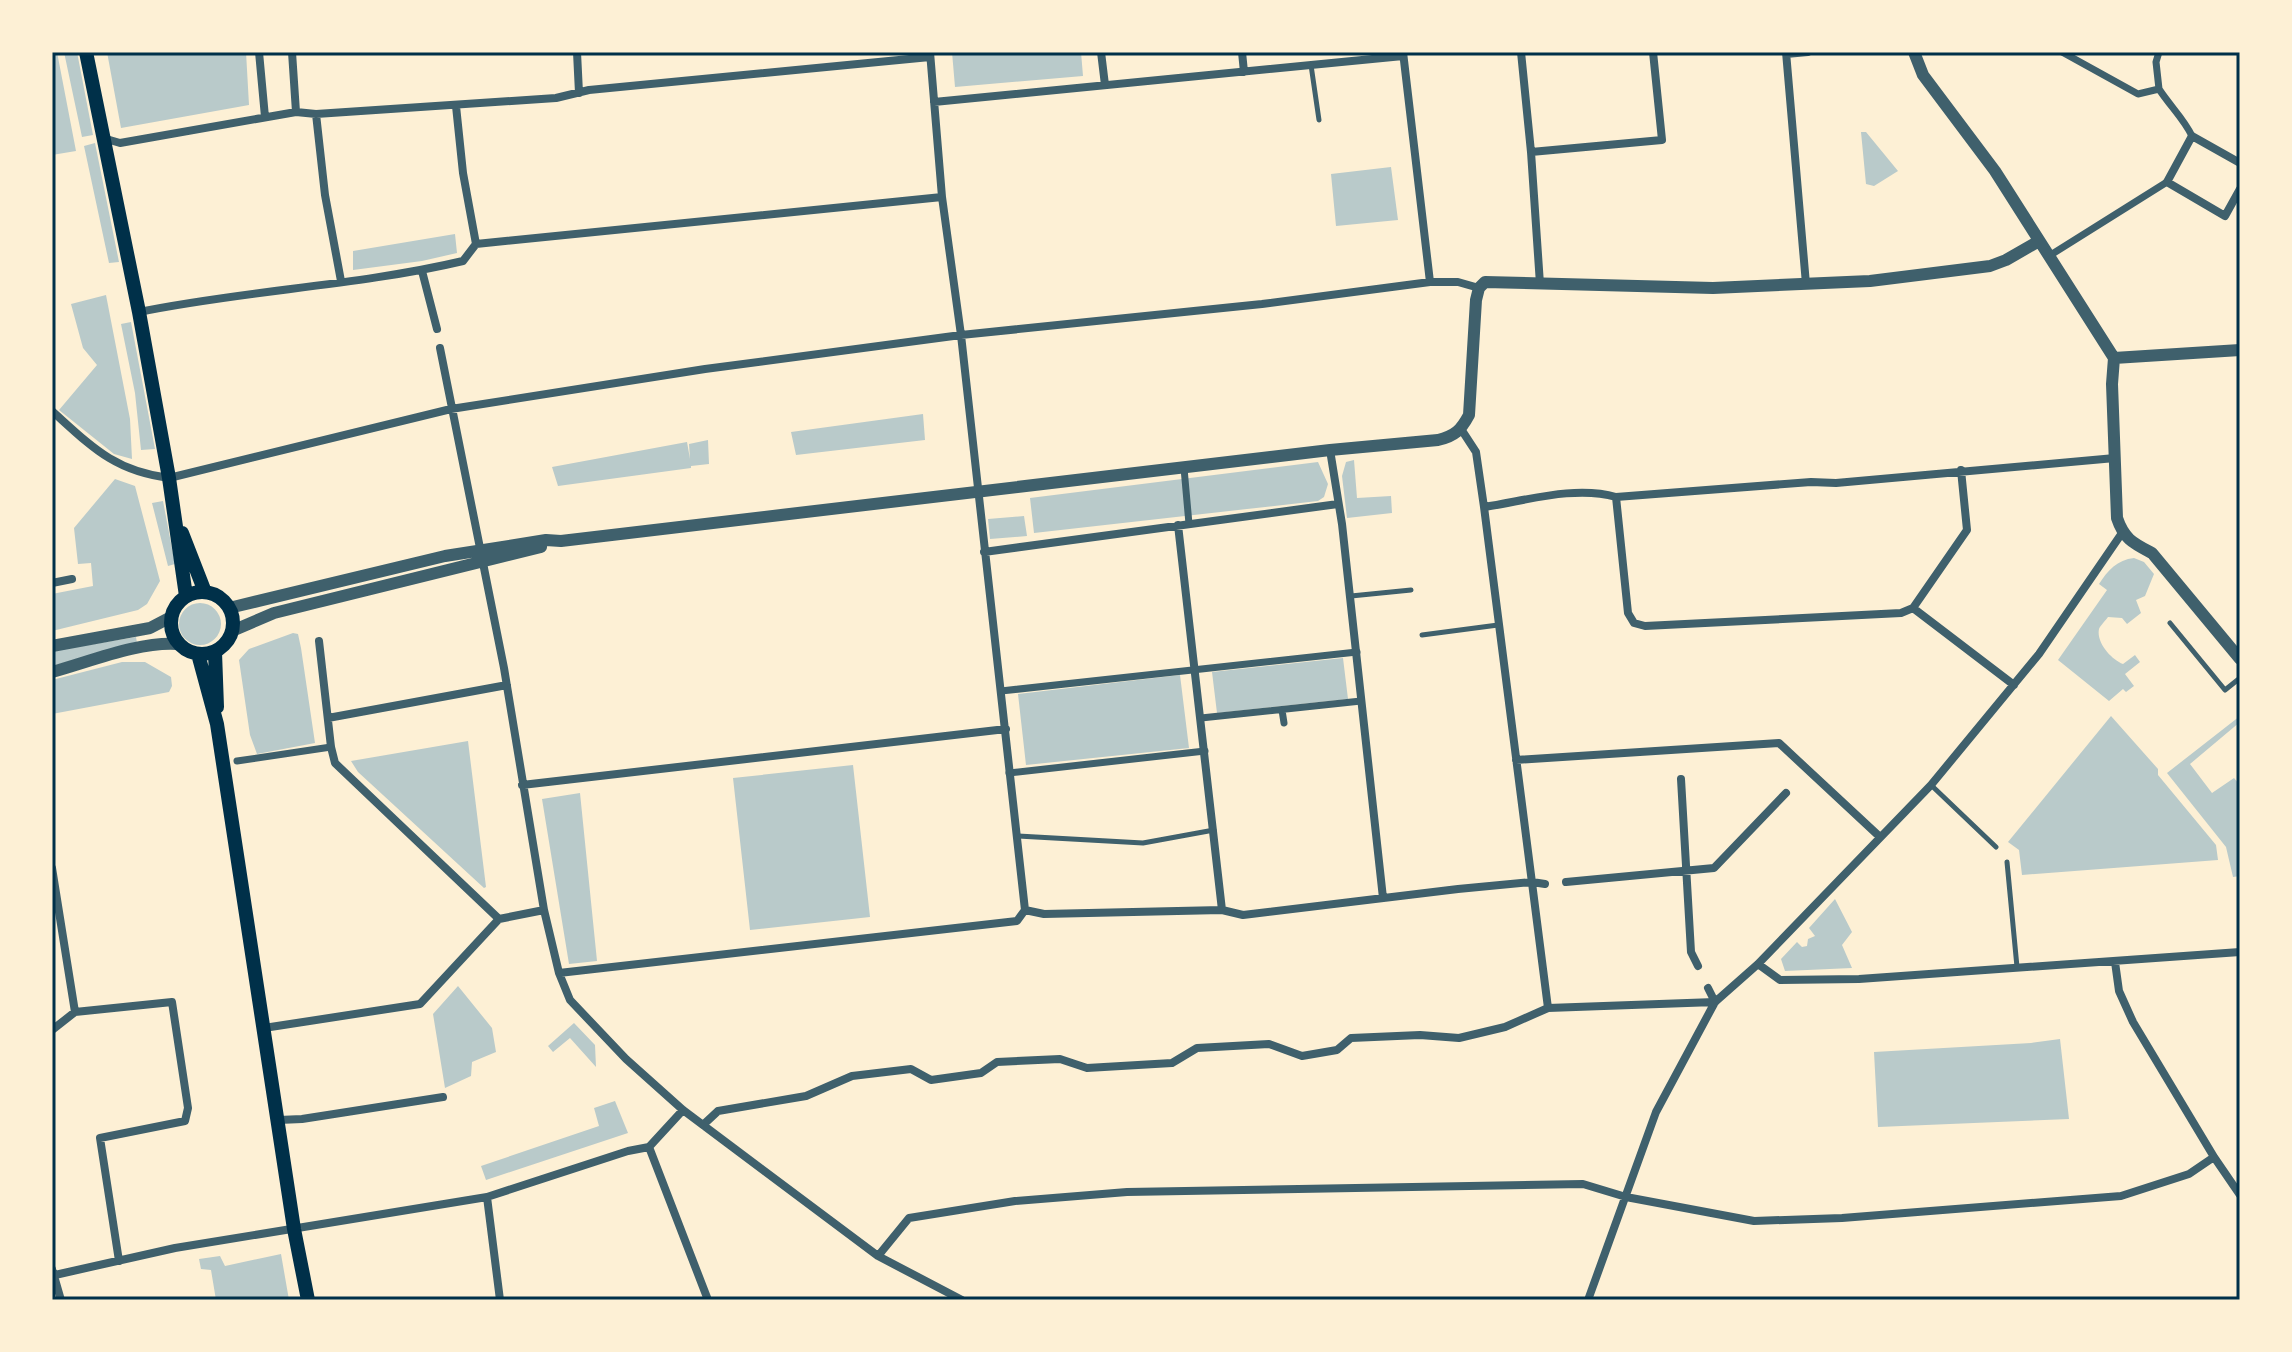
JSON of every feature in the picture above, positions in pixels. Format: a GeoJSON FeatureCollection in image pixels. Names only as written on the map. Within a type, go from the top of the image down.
{"type":"FeatureCollection","features":[{"type":"Feature","properties":{"kind":"main road"},"geometry":{"type":"LineString","coordinates":[[86,52],[139,312],[169,478],[186,596]]}},
{"type":"Feature","properties":{"kind":"main road"},"geometry":{"type":"LineString","coordinates":[[174,517],[205,592]]}},
{"type":"Feature","properties":{"kind":"main road"},"geometry":{"type":"LineString","coordinates":[[205,592],[223,600],[229,608],[232,631],[226,643],[215,652],[198,654],[178,644],[171,627],[171,617],[174,608],[186,596],[205,592]]}},
{"type":"Feature","properties":{"kind":"main road"},"geometry":{"type":"LineString","coordinates":[[215,652],[217,724]]}},
{"type":"Feature","properties":{"kind":"main road"},"geometry":{"type":"LineString","coordinates":[[198,654],[217,724],[294,1229],[308,1300]]}},
{"type":"Feature","properties":{"kind":"street"},"geometry":{"type":"LineString","coordinates":[[259,52],[265,117]]}},
{"type":"Feature","properties":{"kind":"street"},"geometry":{"type":"LineString","coordinates":[[292,52],[296,112]]}},
{"type":"Feature","properties":{"kind":"street"},"geometry":{"type":"LineString","coordinates":[[577,52],[579,93]]}},
{"type":"Feature","properties":{"kind":"street"},"geometry":{"type":"LineString","coordinates":[[1101,52],[1105,85]]}},
{"type":"Feature","properties":{"kind":"street"},"geometry":{"type":"LineString","coordinates":[[1242,52],[1244,72]]}},
{"type":"Feature","properties":{"kind":"street"},"geometry":{"type":"LineString","coordinates":[[1521,52],[1540,284]]}},
{"type":"Feature","properties":{"kind":"street"},"geometry":{"type":"LineString","coordinates":[[1531,152],[1662,140],[1653,52]]}},
{"type":"Feature","properties":{"kind":"street"},"geometry":{"type":"LineString","coordinates":[[1806,284],[1786,53],[1808,52]]}},
{"type":"Feature","properties":{"kind":"street"},"geometry":{"type":"LineString","coordinates":[[1914,52],[1923,75],[1995,171],[2114,358],[2112,384],[2117,518],[2122,533],[2132,543],[2152,553],[2240,659]]}},
{"type":"Feature","properties":{"kind":"street"},"geometry":{"type":"LineString","coordinates":[[2062,52],[2138,94],[2159,89]]}},
{"type":"Feature","properties":{"kind":"street"},"geometry":{"type":"LineString","coordinates":[[2159,52],[2156,62],[2159,89],[2175,114],[2185,122],[2192,136],[2240,163]]}},
{"type":"Feature","properties":{"kind":"street"},"geometry":{"type":"LineString","coordinates":[[102,138],[120,143],[296,112],[316,114],[556,98],[930,54],[942,197],[961,335],[1025,910],[1017,921],[559,973]]}},
{"type":"Feature","properties":{"kind":"street"},"geometry":{"type":"LineString","coordinates":[[934,102],[1403,54],[1430,282]]}},
{"type":"Feature","properties":{"kind":"street"},"geometry":{"type":"LineString","coordinates":[[456,106],[463,173],[476,244]]}},
{"type":"Feature","properties":{"kind":"street"},"geometry":{"type":"LineString","coordinates":[[316,114],[325,195],[341,281]]}},
{"type":"Feature","properties":{"kind":"street"},"geometry":{"type":"LineString","coordinates":[[2049,256],[2167,182],[2192,136]]}},
{"type":"Feature","properties":{"kind":"street"},"geometry":{"type":"LineString","coordinates":[[2167,182],[2225,216],[2240,191]]}},
{"type":"Feature","properties":{"kind":"street"},"geometry":{"type":"LineString","coordinates":[[139,312],[422,271],[463,261],[476,244],[942,197]]}},
{"type":"Feature","properties":{"kind":"street"},"geometry":{"type":"LineString","coordinates":[[229,608],[445,556],[480,553],[546,540],[1438,440],[1451,437],[1461,429],[1469,415],[1476,300],[1479,288],[1485,282],[1713,288],[1935,275],[1990,266],[2039,241]]}},
{"type":"Feature","properties":{"kind":"street"},"geometry":{"type":"LineString","coordinates":[[422,271],[437,329]]}},
{"type":"Feature","properties":{"kind":"street"},"geometry":{"type":"LineString","coordinates":[[52,411],[105,458],[142,475],[169,478],[451,409],[705,369],[961,335],[1262,304],[1430,282],[1458,282],[1479,288]]}},
{"type":"Feature","properties":{"kind":"street"},"geometry":{"type":"LineString","coordinates":[[440,348],[507,685],[544,910],[559,973],[570,1000],[626,1059],[683,1110],[878,1256],[962,1300]]}},
{"type":"Feature","properties":{"kind":"street"},"geometry":{"type":"LineString","coordinates":[[2114,358],[2240,350]]}},
{"type":"Feature","properties":{"kind":"street"},"geometry":{"type":"LineString","coordinates":[[1461,429],[1476,452],[1548,1008]]}},
{"type":"Feature","properties":{"kind":"street"},"geometry":{"type":"LineString","coordinates":[[1330,450],[1357,652],[1383,898]]}},
{"type":"Feature","properties":{"kind":"street"},"geometry":{"type":"LineString","coordinates":[[1484,507],[1600,492],[1616,497],[1811,482],[1836,483],[2115,458]]}},
{"type":"Feature","properties":{"kind":"street"},"geometry":{"type":"LineString","coordinates":[[1184,468],[1189,524]]}},
{"type":"Feature","properties":{"kind":"street"},"geometry":{"type":"LineString","coordinates":[[1616,497],[1628,613],[1634,623],[1645,626],[1901,613],[1913,608],[1967,530],[1961,470]]}},
{"type":"Feature","properties":{"kind":"street"},"geometry":{"type":"LineString","coordinates":[[984,552],[1338,504]]}},
{"type":"Feature","properties":{"kind":"street"},"geometry":{"type":"LineString","coordinates":[[1178,525],[1222,910]]}},
{"type":"Feature","properties":{"kind":"street"},"geometry":{"type":"LineString","coordinates":[[1588,1300],[1656,1112],[1715,1002],[1758,964],[1931,785],[2014,685],[2122,533]]}},
{"type":"Feature","properties":{"kind":"street"},"geometry":{"type":"LineString","coordinates":[[232,631],[274,613],[325,602],[480,553]]}},
{"type":"Feature","properties":{"kind":"street"},"geometry":{"type":"LineString","coordinates":[[52,583],[72,579]]}},
{"type":"Feature","properties":{"kind":"street"},"geometry":{"type":"LineString","coordinates":[[1913,608],[2014,685]]}},
{"type":"Feature","properties":{"kind":"street"},"geometry":{"type":"LineString","coordinates":[[52,646],[150,628],[171,617]]}},
{"type":"Feature","properties":{"kind":"street"},"geometry":{"type":"LineString","coordinates":[[319,641],[335,763],[499,919]]}},
{"type":"Feature","properties":{"kind":"street"},"geometry":{"type":"LineString","coordinates":[[52,672],[145,647],[178,644]]}},
{"type":"Feature","properties":{"kind":"street"},"geometry":{"type":"LineString","coordinates":[[1001,691],[1357,652]]}},
{"type":"Feature","properties":{"kind":"street"},"geometry":{"type":"LineString","coordinates":[[328,718],[507,685]]}},
{"type":"Feature","properties":{"kind":"street"},"geometry":{"type":"LineString","coordinates":[[1201,718],[1361,701]]}},
{"type":"Feature","properties":{"kind":"street"},"geometry":{"type":"LineString","coordinates":[[1282,710],[1284,723]]}},
{"type":"Feature","properties":{"kind":"street"},"geometry":{"type":"LineString","coordinates":[[522,785],[1006,729]]}},
{"type":"Feature","properties":{"kind":"street"},"geometry":{"type":"LineString","coordinates":[[1516,760],[1679,754],[1779,743],[1880,837]]}},
{"type":"Feature","properties":{"kind":"street"},"geometry":{"type":"LineString","coordinates":[[237,761],[331,747]]}},
{"type":"Feature","properties":{"kind":"street"},"geometry":{"type":"LineString","coordinates":[[1009,773],[1205,751]]}},
{"type":"Feature","properties":{"kind":"street"},"geometry":{"type":"LineString","coordinates":[[1800,778],[1809,770]]}},
{"type":"Feature","properties":{"kind":"street"},"geometry":{"type":"LineString","coordinates":[[1681,779],[1691,952],[1698,966]]}},
{"type":"Feature","properties":{"kind":"street"},"geometry":{"type":"LineString","coordinates":[[1566,882],[1714,868],[1786,793]]}},
{"type":"Feature","properties":{"kind":"street"},"geometry":{"type":"LineString","coordinates":[[52,868],[75,1012]]}},
{"type":"Feature","properties":{"kind":"street"},"geometry":{"type":"LineString","coordinates":[[1025,910],[1044,914],[1222,910],[1243,915],[1532,882],[1545,884]]}},
{"type":"Feature","properties":{"kind":"street"},"geometry":{"type":"LineString","coordinates":[[264,1028],[420,1004],[499,919],[544,910]]}},
{"type":"Feature","properties":{"kind":"street"},"geometry":{"type":"LineString","coordinates":[[1758,964],[1780,980],[1859,979],[2240,952]]}},
{"type":"Feature","properties":{"kind":"street"},"geometry":{"type":"LineString","coordinates":[[2115,962],[2119,991],[2133,1022],[2240,1195]]}},
{"type":"Feature","properties":{"kind":"street"},"geometry":{"type":"LineString","coordinates":[[1708,988],[1715,1002]]}},
{"type":"Feature","properties":{"kind":"street"},"geometry":{"type":"LineString","coordinates":[[52,1030],[75,1012],[172,1002],[188,1108],[185,1121],[100,1138],[119,1261]]}},
{"type":"Feature","properties":{"kind":"street"},"geometry":{"type":"LineString","coordinates":[[703,1125],[718,1111],[806,1096],[852,1076],[911,1069],[931,1080],[981,1073],[997,1062],[1060,1059],[1087,1068],[1172,1063],[1197,1048],[1269,1044],[1302,1056],[1337,1050],[1351,1038],[1420,1035],[1459,1038],[1505,1027],[1548,1008],[1715,1002]]}},
{"type":"Feature","properties":{"kind":"street"},"geometry":{"type":"LineString","coordinates":[[279,1120],[443,1097]]}},
{"type":"Feature","properties":{"kind":"street"},"geometry":{"type":"LineString","coordinates":[[57,1295],[53,1272],[175,1248],[487,1197],[649,1147],[683,1110]]}},
{"type":"Feature","properties":{"kind":"street"},"geometry":{"type":"LineString","coordinates":[[649,1147],[708,1300]]}},
{"type":"Feature","properties":{"kind":"street"},"geometry":{"type":"LineString","coordinates":[[878,1256],[909,1218],[1015,1201],[1113,1193],[1583,1184],[1626,1197],[1754,1221],[1842,1218],[2121,1196],[2189,1174],[2214,1157]]}},
{"type":"Feature","properties":{"kind":"street"},"geometry":{"type":"LineString","coordinates":[[487,1197],[500,1300]]}},
{"type":"Feature","properties":{"kind":"lane"},"geometry":{"type":"LineString","coordinates":[[1311,65],[1319,120]]}},
{"type":"Feature","properties":{"kind":"lane"},"geometry":{"type":"LineString","coordinates":[[1350,597],[1411,590]]}},
{"type":"Feature","properties":{"kind":"lane"},"geometry":{"type":"LineString","coordinates":[[2170,623],[2225,690],[2240,678]]}},
{"type":"Feature","properties":{"kind":"lane"},"geometry":{"type":"LineString","coordinates":[[1422,635],[1499,624]]}},
{"type":"Feature","properties":{"kind":"lane"},"geometry":{"type":"LineString","coordinates":[[1931,785],[1996,847]]}},
{"type":"Feature","properties":{"kind":"lane"},"geometry":{"type":"LineString","coordinates":[[1017,836],[1143,843],[1214,830]]}},
{"type":"Feature","properties":{"kind":"lane"},"geometry":{"type":"LineString","coordinates":[[2007,862],[2017,967]]}},
{"type":"Feature","properties":{"kind":"shaded area"},"geometry":{"type":"Polygon","coordinates":[[[52,52],[57,52],[76,151],[52,155],[52,52]]]}},
{"type":"Feature","properties":{"kind":"shaded area"},"geometry":{"type":"Polygon","coordinates":[[[64,52],[77,52],[93,135],[82,137],[64,52]]]}},
{"type":"Feature","properties":{"kind":"shaded area"},"geometry":{"type":"Polygon","coordinates":[[[107,52],[246,52],[249,105],[121,128],[107,52]]]}},
{"type":"Feature","properties":{"kind":"shaded area"},"geometry":{"type":"Polygon","coordinates":[[[952,52],[1081,52],[1083,76],[955,87],[952,52]]]}},
{"type":"Feature","properties":{"kind":"shaded area"},"geometry":{"type":"Polygon","coordinates":[[[1861,132],[1866,132],[1898,171],[1874,186],[1866,184],[1861,132]]]}},
{"type":"Feature","properties":{"kind":"shaded area"},"geometry":{"type":"Polygon","coordinates":[[[95,143],[119,262],[109,263],[84,146],[95,143]]]}},
{"type":"Feature","properties":{"kind":"shaded area"},"geometry":{"type":"Polygon","coordinates":[[[1391,167],[1398,220],[1336,226],[1331,174],[1391,167]]]}},
{"type":"Feature","properties":{"kind":"shaded area"},"geometry":{"type":"Polygon","coordinates":[[[455,234],[457,253],[353,270],[353,251],[455,234]]]}},
{"type":"Feature","properties":{"kind":"shaded area"},"geometry":{"type":"Polygon","coordinates":[[[106,295],[130,419],[132,459],[114,454],[59,410],[97,365],[83,348],[71,304],[106,295]]]}},
{"type":"Feature","properties":{"kind":"shaded area"},"geometry":{"type":"Polygon","coordinates":[[[131,322],[155,449],[141,450],[135,393],[121,324],[131,322]]]}},
{"type":"Feature","properties":{"kind":"shaded area"},"geometry":{"type":"Polygon","coordinates":[[[923,414],[925,440],[796,455],[791,432],[923,414]]]}},
{"type":"Feature","properties":{"kind":"shaded area"},"geometry":{"type":"Polygon","coordinates":[[[708,440],[709,464],[691,468],[558,486],[552,467],[687,442],[690,459],[689,444],[708,440]]]}},
{"type":"Feature","properties":{"kind":"shaded area"},"geometry":{"type":"Polygon","coordinates":[[[1354,460],[1357,498],[1391,496],[1392,513],[1347,518],[1342,476],[1346,462],[1354,460]]]}},
{"type":"Feature","properties":{"kind":"shaded area"},"geometry":{"type":"Polygon","coordinates":[[[1318,462],[1328,484],[1324,497],[1318,501],[1034,533],[1030,498],[1318,462]]]}},
{"type":"Feature","properties":{"kind":"shaded area"},"geometry":{"type":"Polygon","coordinates":[[[115,479],[135,486],[160,581],[147,604],[138,610],[52,631],[52,594],[93,586],[91,563],[78,564],[74,528],[115,479]]]}},
{"type":"Feature","properties":{"kind":"shaded area"},"geometry":{"type":"Polygon","coordinates":[[[163,501],[175,564],[168,566],[152,503],[163,501]]]}},
{"type":"Feature","properties":{"kind":"shaded area"},"geometry":{"type":"Polygon","coordinates":[[[1024,516],[1027,536],[990,539],[988,519],[1024,516]]]}},
{"type":"Feature","properties":{"kind":"shaded area"},"geometry":{"type":"Polygon","coordinates":[[[2134,558],[2144,562],[2154,574],[2145,596],[2136,600],[2141,613],[2127,624],[2122,618],[2108,617],[2099,634],[2106,650],[2119,662],[2123,664],[2135,655],[2140,662],[2125,674],[2134,686],[2126,692],[2123,689],[2109,701],[2058,660],[2107,590],[2099,584],[2102,579],[2118,563],[2134,558]]]}},
{"type":"Feature","properties":{"kind":"shaded area"},"geometry":{"type":"Polygon","coordinates":[[[200,603],[215,609],[221,624],[215,639],[200,645],[185,639],[179,624],[185,609],[200,603]]]}},
{"type":"Feature","properties":{"kind":"shaded area"},"geometry":{"type":"Polygon","coordinates":[[[293,633],[298,634],[301,648],[315,743],[257,754],[250,735],[239,660],[249,649],[293,633]]]}},
{"type":"Feature","properties":{"kind":"shaded area"},"geometry":{"type":"Polygon","coordinates":[[[136,637],[137,643],[52,666],[52,651],[136,637]]]}},
{"type":"Feature","properties":{"kind":"shaded area"},"geometry":{"type":"Polygon","coordinates":[[[1343,658],[1348,699],[1217,713],[1212,672],[1343,658]]]}},
{"type":"Feature","properties":{"kind":"shaded area"},"geometry":{"type":"Polygon","coordinates":[[[122,662],[145,662],[171,677],[169,692],[52,714],[52,680],[122,662]]]}},
{"type":"Feature","properties":{"kind":"shaded area"},"geometry":{"type":"Polygon","coordinates":[[[1180,675],[1189,748],[1026,765],[1018,694],[1180,675]]]}},
{"type":"Feature","properties":{"kind":"shaded area"},"geometry":{"type":"Polygon","coordinates":[[[2111,716],[2158,769],[2158,775],[2216,845],[2218,860],[2022,875],[2019,850],[2008,842],[2111,716]]]}},
{"type":"Feature","properties":{"kind":"shaded area"},"geometry":{"type":"Polygon","coordinates":[[[2240,716],[2240,722],[2190,764],[2212,793],[2234,778],[2240,785],[2240,876],[2233,877],[2226,847],[2167,773],[2240,716]]]}},
{"type":"Feature","properties":{"kind":"shaded area"},"geometry":{"type":"Polygon","coordinates":[[[468,741],[484,888],[358,772],[351,761],[468,741]]]}},
{"type":"Feature","properties":{"kind":"shaded area"},"geometry":{"type":"Polygon","coordinates":[[[853,765],[870,917],[750,930],[733,778],[853,765]]]}},
{"type":"Feature","properties":{"kind":"shaded area"},"geometry":{"type":"Polygon","coordinates":[[[580,793],[597,961],[569,964],[542,799],[580,793]]]}},
{"type":"Feature","properties":{"kind":"shaded area"},"geometry":{"type":"Polygon","coordinates":[[[1835,899],[1852,932],[1842,945],[1852,968],[1785,971],[1781,959],[1797,942],[1802,947],[1807,946],[1808,939],[1815,936],[1809,928],[1835,899]]]}},
{"type":"Feature","properties":{"kind":"shaded area"},"geometry":{"type":"Polygon","coordinates":[[[458,986],[492,1028],[496,1052],[472,1062],[471,1076],[445,1088],[433,1014],[458,986]]]}},
{"type":"Feature","properties":{"kind":"shaded area"},"geometry":{"type":"Polygon","coordinates":[[[574,1023],[595,1045],[596,1067],[570,1038],[553,1052],[548,1046],[574,1023]]]}},
{"type":"Feature","properties":{"kind":"shaded area"},"geometry":{"type":"Polygon","coordinates":[[[2060,1039],[2069,1119],[1878,1127],[1874,1052],[2060,1039]]]}},
{"type":"Feature","properties":{"kind":"shaded area"},"geometry":{"type":"Polygon","coordinates":[[[615,1101],[628,1133],[486,1180],[481,1166],[599,1126],[594,1108],[615,1101]]]}},
{"type":"Feature","properties":{"kind":"shaded area"},"geometry":{"type":"Polygon","coordinates":[[[281,1254],[289,1300],[216,1300],[211,1270],[201,1269],[199,1259],[220,1256],[225,1266],[281,1254]]]}}]}
